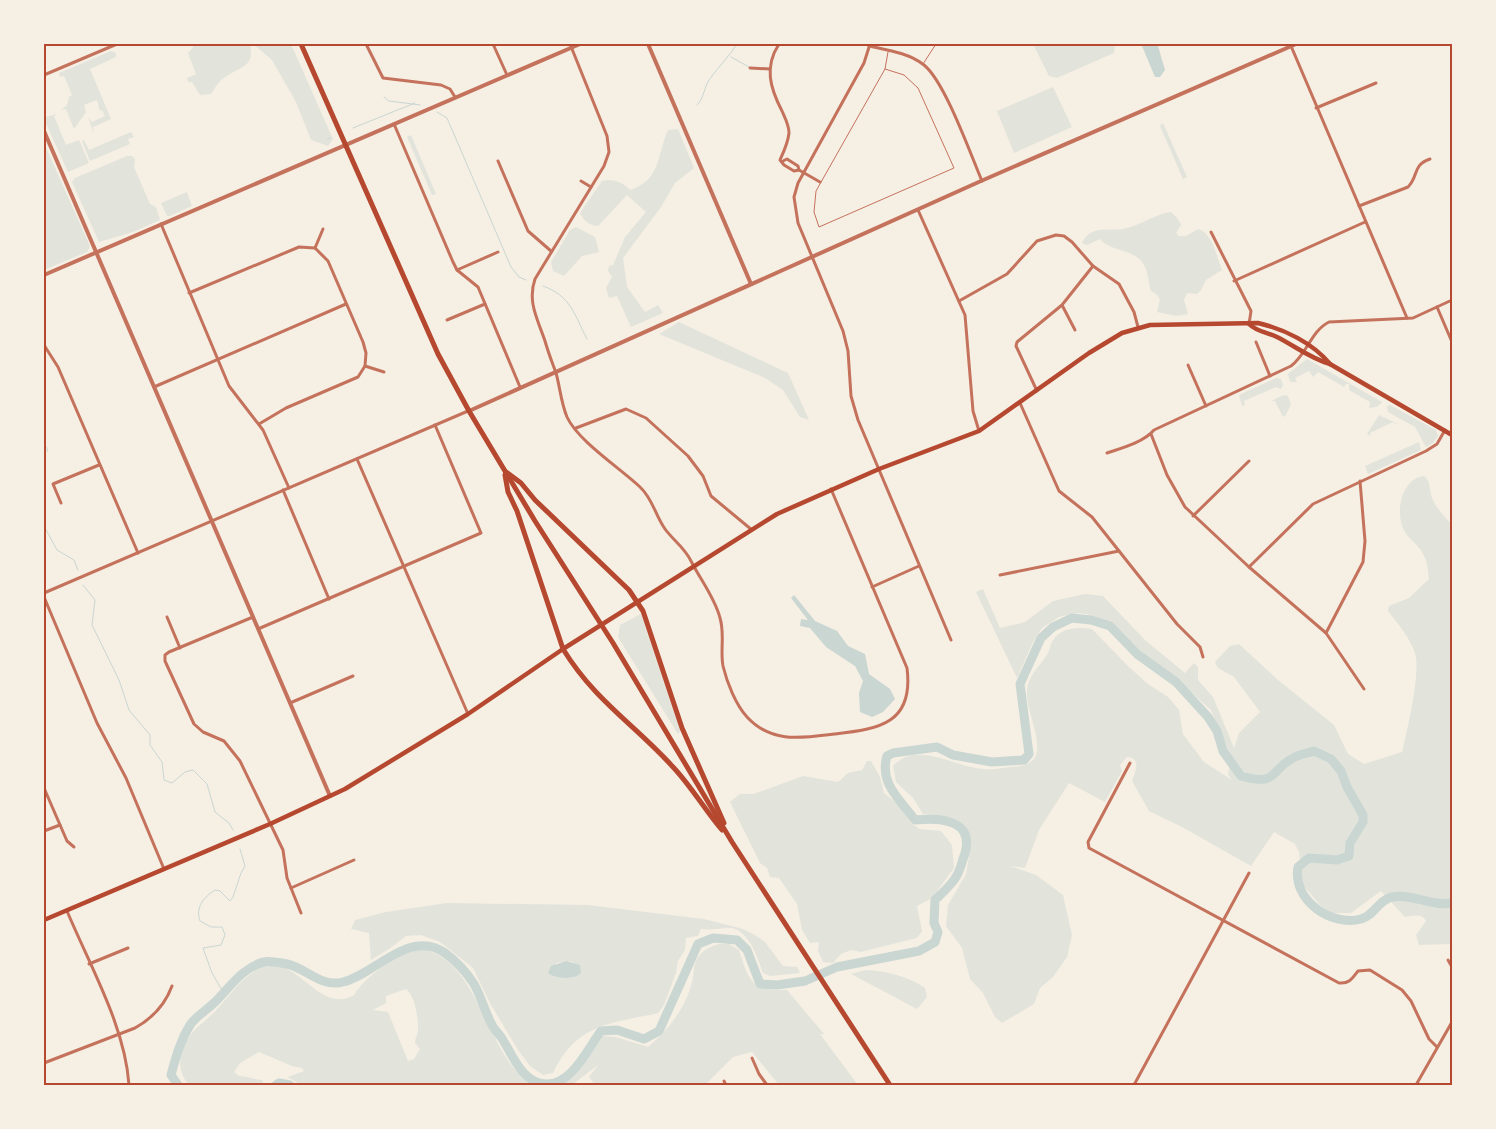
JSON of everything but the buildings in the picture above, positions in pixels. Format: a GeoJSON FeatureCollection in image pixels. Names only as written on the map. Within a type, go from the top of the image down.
{"type":"FeatureCollection","features":[{"type":"Feature","properties":{"kind":"main road"},"geometry":{"type":"LineString","coordinates":[[301,44],[438,354],[469,411],[504,471],[614,643],[732,842],[838,1008],[890,1085]]}},
{"type":"Feature","properties":{"kind":"main road"},"geometry":{"type":"LineString","coordinates":[[44,920],[270,824],[330,796],[383,768],[468,714],[563,649],[790,507],[879,469],[979,431],[1020,404],[1108,340],[1138,327],[1160,324],[1258,323],[1271,326],[1307,349],[1320,361],[1330,364],[1452,435]]}},
{"type":"Feature","properties":{"kind":"main road"},"geometry":{"type":"LineString","coordinates":[[1249,324],[1255,330],[1268,333],[1307,349]]}},
{"type":"Feature","properties":{"kind":"main road"},"geometry":{"type":"LineString","coordinates":[[504,471],[521,482],[535,500],[629,590],[638,602],[643,611],[686,737],[732,842]]}},
{"type":"Feature","properties":{"kind":"main road"},"geometry":{"type":"LineString","coordinates":[[504,471],[508,492],[517,511],[563,649],[598,697],[673,767],[732,842]]}},
{"type":"Feature","properties":{"kind":"street"},"geometry":{"type":"LineString","coordinates":[[44,75],[117,44]]}},
{"type":"Feature","properties":{"kind":"street"},"geometry":{"type":"LineString","coordinates":[[366,44],[383,78],[441,85],[450,89],[455,98]]}},
{"type":"Feature","properties":{"kind":"street"},"geometry":{"type":"LineString","coordinates":[[493,44],[507,76]]}},
{"type":"Feature","properties":{"kind":"street"},"geometry":{"type":"LineString","coordinates":[[44,275],[507,76],[571,46],[580,44]]}},
{"type":"Feature","properties":{"kind":"street"},"geometry":{"type":"LineString","coordinates":[[648,44],[751,284]]}},
{"type":"Feature","properties":{"kind":"street"},"geometry":{"type":"LineString","coordinates":[[779,44],[773,54],[770,70],[774,95],[788,123],[786,146],[780,160],[794,171],[799,170]]}},
{"type":"Feature","properties":{"kind":"street"},"geometry":{"type":"LineString","coordinates":[[165,870],[126,778],[97,723],[44,595],[469,411],[982,181],[1296,44]]}},
{"type":"Feature","properties":{"kind":"street"},"geometry":{"type":"LineString","coordinates":[[951,640],[852,405],[848,351],[843,330],[812,258],[794,209],[798,184],[864,63],[870,45],[906,55],[923,64],[944,94],[982,181]]}},
{"type":"Feature","properties":{"kind":"street"},"geometry":{"type":"LineString","coordinates":[[1290,45],[1407,318]]}},
{"type":"Feature","properties":{"kind":"street"},"geometry":{"type":"LineString","coordinates":[[571,46],[608,140],[606,162],[535,279],[532,296],[534,310],[555,372],[567,417],[597,450],[640,488],[657,511],[665,530],[683,548],[719,613],[722,630],[723,666],[742,711],[763,730],[777,737],[795,739],[871,730],[886,724],[899,713],[907,699],[909,684],[907,668],[831,489]]}},
{"type":"Feature","properties":{"kind":"street"},"geometry":{"type":"LineString","coordinates":[[750,68],[770,70]]}},
{"type":"Feature","properties":{"kind":"street"},"geometry":{"type":"LineString","coordinates":[[1316,108],[1376,83]]}},
{"type":"Feature","properties":{"kind":"street"},"geometry":{"type":"LineString","coordinates":[[394,124],[457,270],[478,287],[520,388]]}},
{"type":"Feature","properties":{"kind":"street"},"geometry":{"type":"LineString","coordinates":[[44,131],[330,796]]}},
{"type":"Feature","properties":{"kind":"street"},"geometry":{"type":"LineString","coordinates":[[783,161],[787,159],[798,166],[799,170],[820,182]]}},
{"type":"Feature","properties":{"kind":"street"},"geometry":{"type":"LineString","coordinates":[[1359,206],[1408,187],[1414,181],[1417,168],[1422,162],[1430,159]]}},
{"type":"Feature","properties":{"kind":"street"},"geometry":{"type":"LineString","coordinates":[[498,161],[528,231],[551,251]]}},
{"type":"Feature","properties":{"kind":"street"},"geometry":{"type":"LineString","coordinates":[[581,181],[591,187]]}},
{"type":"Feature","properties":{"kind":"street"},"geometry":{"type":"LineString","coordinates":[[918,210],[965,315],[973,412],[979,431]]}},
{"type":"Feature","properties":{"kind":"street"},"geometry":{"type":"LineString","coordinates":[[1234,281],[1366,222]]}},
{"type":"Feature","properties":{"kind":"street"},"geometry":{"type":"LineString","coordinates":[[161,224],[229,386],[259,424],[289,488]]}},
{"type":"Feature","properties":{"kind":"street"},"geometry":{"type":"LineString","coordinates":[[315,248],[323,229]]}},
{"type":"Feature","properties":{"kind":"street"},"geometry":{"type":"LineString","coordinates":[[1211,232],[1234,281],[1251,311],[1249,324]]}},
{"type":"Feature","properties":{"kind":"street"},"geometry":{"type":"LineString","coordinates":[[960,301],[1007,274],[1027,249],[1037,240],[1048,236],[1064,236],[1093,266],[1119,284],[1134,312],[1138,327]]}},
{"type":"Feature","properties":{"kind":"street"},"geometry":{"type":"LineString","coordinates":[[189,293],[290,249],[315,248],[328,261],[366,353],[366,366],[353,379],[286,408],[259,424]]}},
{"type":"Feature","properties":{"kind":"street"},"geometry":{"type":"LineString","coordinates":[[457,270],[498,252]]}},
{"type":"Feature","properties":{"kind":"street"},"geometry":{"type":"LineString","coordinates":[[1037,391],[1016,346],[1017,342],[1062,305],[1093,266]]}},
{"type":"Feature","properties":{"kind":"street"},"geometry":{"type":"LineString","coordinates":[[1107,453],[1151,434],[1154,430],[1291,366],[1307,349],[1320,327],[1329,322],[1407,318],[1452,300]]}},
{"type":"Feature","properties":{"kind":"street"},"geometry":{"type":"LineString","coordinates":[[154,387],[346,304]]}},
{"type":"Feature","properties":{"kind":"street"},"geometry":{"type":"LineString","coordinates":[[448,320],[485,304]]}},
{"type":"Feature","properties":{"kind":"street"},"geometry":{"type":"LineString","coordinates":[[1062,305],[1075,330]]}},
{"type":"Feature","properties":{"kind":"street"},"geometry":{"type":"LineString","coordinates":[[1437,307],[1452,342]]}},
{"type":"Feature","properties":{"kind":"street"},"geometry":{"type":"LineString","coordinates":[[1256,342],[1270,376]]}},
{"type":"Feature","properties":{"kind":"street"},"geometry":{"type":"LineString","coordinates":[[44,345],[58,367],[138,553]]}},
{"type":"Feature","properties":{"kind":"street"},"geometry":{"type":"LineString","coordinates":[[1188,365],[1206,406]]}},
{"type":"Feature","properties":{"kind":"street"},"geometry":{"type":"LineString","coordinates":[[366,366],[384,372]]}},
{"type":"Feature","properties":{"kind":"street"},"geometry":{"type":"LineString","coordinates":[[1020,404],[1059,491],[1083,508],[1177,624],[1200,647],[1203,657]]}},
{"type":"Feature","properties":{"kind":"street"},"geometry":{"type":"LineString","coordinates":[[576,428],[626,409],[646,418],[697,467],[714,499],[752,530]]}},
{"type":"Feature","properties":{"kind":"street"},"geometry":{"type":"LineString","coordinates":[[258,629],[481,533],[435,425]]}},
{"type":"Feature","properties":{"kind":"street"},"geometry":{"type":"LineString","coordinates":[[1249,567],[1313,504],[1426,451],[1437,444],[1445,430]]}},
{"type":"Feature","properties":{"kind":"street"},"geometry":{"type":"LineString","coordinates":[[1151,434],[1179,497],[1193,516],[1326,633],[1364,689]]}},
{"type":"Feature","properties":{"kind":"street"},"geometry":{"type":"LineString","coordinates":[[358,458],[468,714]]}},
{"type":"Feature","properties":{"kind":"street"},"geometry":{"type":"LineString","coordinates":[[1193,516],[1249,460]]}},
{"type":"Feature","properties":{"kind":"street"},"geometry":{"type":"LineString","coordinates":[[61,503],[53,484],[99,464]]}},
{"type":"Feature","properties":{"kind":"street"},"geometry":{"type":"LineString","coordinates":[[1326,633],[1363,562],[1365,540],[1360,481]]}},
{"type":"Feature","properties":{"kind":"street"},"geometry":{"type":"LineString","coordinates":[[283,490],[329,599]]}},
{"type":"Feature","properties":{"kind":"street"},"geometry":{"type":"LineString","coordinates":[[1000,575],[1119,551]]}},
{"type":"Feature","properties":{"kind":"street"},"geometry":{"type":"LineString","coordinates":[[872,587],[919,566]]}},
{"type":"Feature","properties":{"kind":"street"},"geometry":{"type":"LineString","coordinates":[[167,617],[180,648]]}},
{"type":"Feature","properties":{"kind":"street"},"geometry":{"type":"LineString","coordinates":[[253,617],[169,652],[165,656],[165,661],[186,711],[194,724],[203,732],[224,741],[233,750],[283,850],[287,878],[301,913]]}},
{"type":"Feature","properties":{"kind":"street"},"geometry":{"type":"LineString","coordinates":[[290,703],[353,676]]}},
{"type":"Feature","properties":{"kind":"street"},"geometry":{"type":"LineString","coordinates":[[1130,763],[1088,842],[1089,848],[1339,983],[1345,984],[1351,981],[1358,971],[1363,969],[1377,974],[1407,995],[1428,1039],[1437,1046]]}},
{"type":"Feature","properties":{"kind":"street"},"geometry":{"type":"LineString","coordinates":[[44,788],[67,841],[74,847]]}},
{"type":"Feature","properties":{"kind":"street"},"geometry":{"type":"LineString","coordinates":[[44,832],[60,825]]}},
{"type":"Feature","properties":{"kind":"street"},"geometry":{"type":"LineString","coordinates":[[291,888],[354,860]]}},
{"type":"Feature","properties":{"kind":"street"},"geometry":{"type":"LineString","coordinates":[[1134,1085],[1249,873]]}},
{"type":"Feature","properties":{"kind":"street"},"geometry":{"type":"LineString","coordinates":[[67,910],[120,1035],[128,1062],[129,1085]]}},
{"type":"Feature","properties":{"kind":"street"},"geometry":{"type":"LineString","coordinates":[[89,964],[128,948]]}},
{"type":"Feature","properties":{"kind":"street"},"geometry":{"type":"LineString","coordinates":[[1448,960],[1452,967]]}},
{"type":"Feature","properties":{"kind":"street"},"geometry":{"type":"LineString","coordinates":[[44,1063],[120,1035],[149,1020],[168,997],[172,986]]}},
{"type":"Feature","properties":{"kind":"street"},"geometry":{"type":"LineString","coordinates":[[1416,1085],[1452,1022]]}},
{"type":"Feature","properties":{"kind":"street"},"geometry":{"type":"LineString","coordinates":[[752,1058],[759,1074],[767,1085]]}},
{"type":"Feature","properties":{"kind":"street"},"geometry":{"type":"LineString","coordinates":[[724,1081],[726,1085]]}},
{"type":"Feature","properties":{"kind":"lane"},"geometry":{"type":"LineString","coordinates":[[885,69],[904,75],[918,88],[954,168],[820,227],[814,212],[814,198],[820,182],[885,69],[889,44]]}},
{"type":"Feature","properties":{"kind":"lane"},"geometry":{"type":"LineString","coordinates":[[923,64],[936,44]]}},
{"type":"Feature","properties":{"kind":"shaded area"},"geometry":{"type":"Polygon","coordinates":[[[193,44],[250,44],[250,58],[245,65],[222,79],[211,94],[200,95],[192,82],[188,82],[187,78],[196,74],[188,53],[193,44]]]}},
{"type":"Feature","properties":{"kind":"shaded area"},"geometry":{"type":"Polygon","coordinates":[[[253,44],[291,44],[333,139],[328,146],[311,140],[296,102],[272,60],[253,44]]]}},
{"type":"Feature","properties":{"kind":"shaded area"},"geometry":{"type":"Polygon","coordinates":[[[1033,44],[1115,44],[1114,53],[1057,78],[1049,76],[1033,44]]]}},
{"type":"Feature","properties":{"kind":"shaded area"},"geometry":{"type":"Polygon","coordinates":[[[1146,44],[1158,46],[1165,70],[1160,77],[1155,77],[1142,46],[1146,44]]]}},
{"type":"Feature","properties":{"kind":"shaded area"},"geometry":{"type":"Polygon","coordinates":[[[111,51],[116,53],[116,57],[90,69],[111,119],[93,127],[94,134],[88,117],[92,122],[105,116],[102,110],[100,111],[97,100],[84,105],[86,112],[74,129],[66,109],[61,110],[67,105],[69,97],[72,95],[64,76],[60,77],[59,73],[111,51]]]}},
{"type":"Feature","properties":{"kind":"shaded area"},"geometry":{"type":"Polygon","coordinates":[[[1053,87],[1072,127],[1014,153],[997,111],[1053,87]]]}},
{"type":"Feature","properties":{"kind":"shaded area"},"geometry":{"type":"Polygon","coordinates":[[[57,114],[54,116],[66,145],[79,140],[89,163],[68,172],[45,121],[46,117],[57,114]]]}},
{"type":"Feature","properties":{"kind":"shaded area"},"geometry":{"type":"Polygon","coordinates":[[[1163,123],[1187,177],[1183,179],[1160,126],[1163,123]]]}},
{"type":"Feature","properties":{"kind":"shaded area"},"geometry":{"type":"Polygon","coordinates":[[[678,129],[694,168],[675,183],[661,207],[623,258],[627,287],[645,312],[658,305],[663,313],[631,327],[617,296],[609,298],[606,288],[612,277],[608,271],[609,266],[613,265],[625,237],[646,212],[627,195],[598,226],[587,222],[580,213],[602,181],[618,182],[630,190],[640,186],[647,180],[656,166],[668,130],[678,129]]]}},
{"type":"Feature","properties":{"kind":"shaded area"},"geometry":{"type":"Polygon","coordinates":[[[131,132],[134,137],[128,139],[130,144],[90,161],[82,141],[84,140],[89,150],[131,132]]]}},
{"type":"Feature","properties":{"kind":"shaded area"},"geometry":{"type":"Polygon","coordinates":[[[411,135],[436,194],[432,195],[407,137],[411,135]]]}},
{"type":"Feature","properties":{"kind":"shaded area"},"geometry":{"type":"Polygon","coordinates":[[[44,143],[90,246],[87,252],[44,270],[44,143]]]}},
{"type":"Feature","properties":{"kind":"shaded area"},"geometry":{"type":"Polygon","coordinates":[[[127,156],[132,156],[135,159],[134,167],[150,204],[156,207],[160,220],[133,232],[99,242],[72,182],[75,178],[127,156]]]}},
{"type":"Feature","properties":{"kind":"shaded area"},"geometry":{"type":"Polygon","coordinates":[[[187,192],[192,206],[167,216],[161,203],[187,192]]]}},
{"type":"Feature","properties":{"kind":"shaded area"},"geometry":{"type":"Polygon","coordinates":[[[1171,212],[1181,225],[1176,233],[1179,236],[1186,236],[1198,229],[1207,235],[1211,240],[1222,270],[1206,280],[1197,294],[1187,293],[1184,300],[1188,314],[1176,316],[1157,312],[1160,299],[1151,291],[1144,265],[1135,256],[1110,246],[1100,239],[1087,245],[1082,243],[1091,232],[1096,230],[1127,228],[1171,212]]]}},
{"type":"Feature","properties":{"kind":"shaded area"},"geometry":{"type":"Polygon","coordinates":[[[576,227],[595,237],[599,252],[582,256],[564,276],[553,271],[551,262],[570,230],[576,227]]]}},
{"type":"Feature","properties":{"kind":"shaded area"},"geometry":{"type":"Polygon","coordinates":[[[679,322],[788,373],[809,420],[800,417],[783,390],[765,378],[659,334],[679,322]]]}},
{"type":"Feature","properties":{"kind":"shaded area"},"geometry":{"type":"Polygon","coordinates":[[[1307,359],[1382,403],[1376,407],[1369,408],[1370,402],[1349,390],[1349,384],[1346,384],[1344,387],[1318,372],[1313,377],[1309,371],[1295,378],[1297,382],[1290,382],[1288,374],[1307,359]]]}},
{"type":"Feature","properties":{"kind":"shaded area"},"geometry":{"type":"Polygon","coordinates":[[[1276,378],[1281,379],[1283,385],[1281,389],[1276,387],[1244,401],[1245,405],[1242,406],[1239,395],[1276,378]]]}},
{"type":"Feature","properties":{"kind":"shaded area"},"geometry":{"type":"Polygon","coordinates":[[[1284,395],[1288,396],[1291,404],[1286,415],[1283,417],[1275,401],[1271,401],[1284,395]]]}},
{"type":"Feature","properties":{"kind":"shaded area"},"geometry":{"type":"Polygon","coordinates":[[[1390,405],[1436,430],[1438,436],[1433,443],[1426,447],[1415,427],[1388,412],[1387,406],[1390,405]]]}},
{"type":"Feature","properties":{"kind":"shaded area"},"geometry":{"type":"Polygon","coordinates":[[[1379,415],[1396,423],[1397,425],[1393,422],[1370,433],[1371,436],[1367,434],[1379,415]]]}},
{"type":"Feature","properties":{"kind":"shaded area"},"geometry":{"type":"Polygon","coordinates":[[[1419,442],[1421,450],[1368,474],[1365,466],[1419,442]]]}},
{"type":"Feature","properties":{"kind":"shaded area"},"geometry":{"type":"Polygon","coordinates":[[[1424,476],[1429,482],[1434,503],[1452,525],[1452,944],[1419,945],[1416,935],[1426,921],[1424,918],[1417,916],[1405,917],[1381,891],[1351,913],[1331,913],[1320,905],[1303,885],[1299,852],[1295,844],[1274,832],[1251,866],[1182,827],[1149,811],[1132,781],[1136,770],[1135,760],[1127,757],[1120,765],[1122,771],[1105,802],[1069,783],[1039,830],[1025,868],[1010,866],[1036,875],[1063,895],[1072,935],[1067,957],[1053,977],[1040,988],[1034,1004],[1002,1023],[995,1017],[983,993],[970,979],[962,948],[946,926],[948,905],[966,874],[971,844],[966,830],[950,817],[923,814],[913,798],[896,782],[893,766],[913,755],[936,757],[986,769],[1020,766],[1032,761],[1037,753],[1037,745],[1027,699],[1030,680],[1048,653],[1055,637],[1064,631],[1081,628],[1092,629],[1148,684],[1168,697],[1179,710],[1183,734],[1204,762],[1232,780],[1228,775],[1231,758],[1211,710],[1112,625],[1101,619],[1087,614],[1076,613],[1059,617],[1042,628],[1033,642],[1017,678],[976,592],[983,589],[1000,628],[1025,622],[1053,601],[1085,594],[1103,596],[1145,640],[1185,673],[1194,663],[1198,667],[1198,680],[1213,697],[1234,748],[1239,733],[1260,712],[1234,677],[1218,668],[1215,662],[1230,646],[1239,644],[1278,680],[1334,725],[1348,754],[1364,764],[1402,752],[1410,716],[1415,687],[1415,653],[1400,626],[1388,611],[1389,606],[1409,598],[1429,579],[1425,559],[1420,549],[1405,532],[1400,516],[1400,507],[1405,490],[1416,478],[1424,476]]]}},
{"type":"Feature","properties":{"kind":"shaded area"},"geometry":{"type":"Polygon","coordinates":[[[794,595],[815,621],[837,631],[848,646],[865,654],[869,674],[890,689],[895,699],[883,712],[872,717],[860,712],[859,693],[863,681],[855,666],[826,647],[810,628],[800,626],[801,619],[808,620],[791,598],[794,595]]]}},
{"type":"Feature","properties":{"kind":"shaded area"},"geometry":{"type":"Polygon","coordinates":[[[641,614],[680,731],[678,734],[618,637],[620,625],[641,614]]]}},
{"type":"Feature","properties":{"kind":"shaded area"},"geometry":{"type":"Polygon","coordinates":[[[867,761],[871,761],[880,777],[884,793],[899,805],[911,823],[920,829],[941,831],[952,845],[954,868],[932,898],[917,906],[922,931],[917,938],[861,952],[851,950],[841,954],[833,963],[823,962],[818,951],[819,942],[810,943],[802,930],[797,904],[779,878],[770,877],[767,868],[760,863],[730,802],[740,794],[754,794],[803,776],[838,782],[848,773],[862,770],[867,761]]]}},
{"type":"Feature","properties":{"kind":"shaded area"},"geometry":{"type":"Polygon","coordinates":[[[447,903],[588,905],[704,919],[743,929],[755,935],[765,942],[783,966],[797,967],[800,973],[770,976],[763,973],[750,943],[740,932],[733,928],[701,929],[698,936],[686,938],[685,950],[678,961],[676,973],[664,1005],[658,1013],[596,1028],[573,1044],[562,1057],[553,1073],[543,1075],[530,1066],[518,1050],[491,1005],[473,968],[440,942],[421,935],[406,936],[371,960],[369,933],[351,929],[355,920],[386,912],[447,903]],[[573,962],[556,963],[556,977],[560,977],[573,962]]]}},
{"type":"Feature","properties":{"kind":"shaded area"},"geometry":{"type":"Polygon","coordinates":[[[719,944],[729,944],[739,950],[749,977],[759,986],[766,989],[787,990],[824,1034],[820,1034],[858,1085],[779,1085],[752,1052],[733,1057],[705,1085],[595,1085],[589,1077],[598,1065],[572,1085],[555,1085],[575,1075],[603,1036],[616,1037],[648,1047],[669,1026],[681,1010],[693,979],[696,961],[701,953],[719,944]]]}},
{"type":"Feature","properties":{"kind":"shaded area"},"geometry":{"type":"Polygon","coordinates":[[[418,949],[440,956],[457,971],[472,992],[496,1040],[509,1061],[523,1077],[540,1085],[301,1085],[288,1077],[304,1071],[302,1068],[292,1066],[259,1052],[240,1063],[234,1072],[239,1076],[263,1080],[262,1085],[189,1085],[185,1080],[181,1070],[180,1059],[185,1043],[232,991],[258,969],[272,965],[284,968],[317,991],[329,997],[341,999],[354,995],[383,966],[410,951],[418,949]],[[406,989],[386,996],[386,1003],[373,1010],[388,1012],[408,1061],[414,1059],[420,1049],[415,1043],[418,1029],[417,1017],[414,1001],[406,989]]]}},
{"type":"Feature","properties":{"kind":"shaded area"},"geometry":{"type":"Polygon","coordinates":[[[566,961],[580,965],[581,973],[574,977],[565,978],[556,977],[548,973],[551,966],[566,961]]]}},
{"type":"Feature","properties":{"kind":"shaded area"},"geometry":{"type":"Polygon","coordinates":[[[865,970],[889,973],[911,980],[925,988],[927,997],[917,1009],[851,974],[865,970]]]}},
{"type":"Feature","properties":{"kind":"waterway"},"geometry":{"type":"LineString","coordinates":[[697,105],[709,80],[737,44]]}},
{"type":"Feature","properties":{"kind":"waterway"},"geometry":{"type":"LineString","coordinates":[[731,57],[749,67]]}},
{"type":"Feature","properties":{"kind":"waterway"},"geometry":{"type":"LineString","coordinates":[[384,97],[389,101],[420,105]]}},
{"type":"Feature","properties":{"kind":"waterway"},"geometry":{"type":"LineString","coordinates":[[353,128],[415,103]]}},
{"type":"Feature","properties":{"kind":"waterway"},"geometry":{"type":"LineString","coordinates":[[437,112],[447,118],[511,267],[519,277],[526,280]]}},
{"type":"Feature","properties":{"kind":"waterway"},"geometry":{"type":"LineString","coordinates":[[543,286],[560,295],[571,307],[587,339]]}},
{"type":"Feature","properties":{"kind":"waterway"},"geometry":{"type":"LineString","coordinates":[[44,444],[48,450],[44,454]]}},
{"type":"Feature","properties":{"kind":"waterway"},"geometry":{"type":"LineString","coordinates":[[44,526],[57,550],[74,560],[78,570]]}},
{"type":"Feature","properties":{"kind":"waterway"},"geometry":{"type":"LineString","coordinates":[[83,585],[95,600],[92,625],[119,680],[129,710],[150,735],[150,745],[162,762],[164,780],[172,783],[185,772],[193,770],[207,784],[215,812],[229,823],[233,830]]}},
{"type":"Feature","properties":{"kind":"waterway"},"geometry":{"type":"LineString","coordinates":[[178,1085],[171,1075],[181,1043],[190,1025],[243,973],[249,968],[266,961],[294,966],[321,980],[335,983],[343,982],[368,971],[406,949],[419,946],[432,947],[449,956],[471,980],[493,1026],[524,1073],[530,1079],[546,1084],[564,1079],[585,1056],[601,1031],[617,1030],[644,1039],[659,1031],[698,944],[713,938],[737,940],[747,950],[760,984],[777,985],[805,981],[837,967],[919,951],[935,942],[938,932],[934,923],[935,900],[959,873],[966,846],[966,836],[962,829],[946,821],[936,819],[915,820],[897,798],[888,783],[885,766],[887,756],[893,753],[937,747],[953,755],[992,762],[1024,760],[1029,754],[1020,684],[1041,638],[1053,627],[1072,618],[1091,620],[1110,626],[1137,654],[1176,682],[1208,717],[1217,731],[1223,751],[1241,776],[1253,779],[1268,778],[1297,756],[1314,751],[1331,759],[1341,771],[1347,787],[1363,815],[1363,822],[1350,843],[1349,856],[1337,860],[1309,858],[1298,867],[1298,879],[1301,890],[1307,900],[1316,908],[1326,915],[1349,920],[1361,919],[1369,915],[1383,901],[1392,897],[1407,897],[1444,904],[1452,903]]}},
{"type":"Feature","properties":{"kind":"waterway"},"geometry":{"type":"LineString","coordinates":[[223,992],[212,973],[203,948],[221,945],[225,935],[222,927],[211,927],[200,921],[199,911],[204,899],[215,890],[220,891],[230,901],[233,897],[245,866],[240,849]]}},
{"type":"Feature","properties":{"kind":"waterway"},"geometry":{"type":"LineString","coordinates":[[558,1085],[565,1077]]}},
{"type":"Feature","properties":{"kind":"waterway"},"geometry":{"type":"LineString","coordinates":[[276,1085],[279,1083],[290,1085]]}}]}
